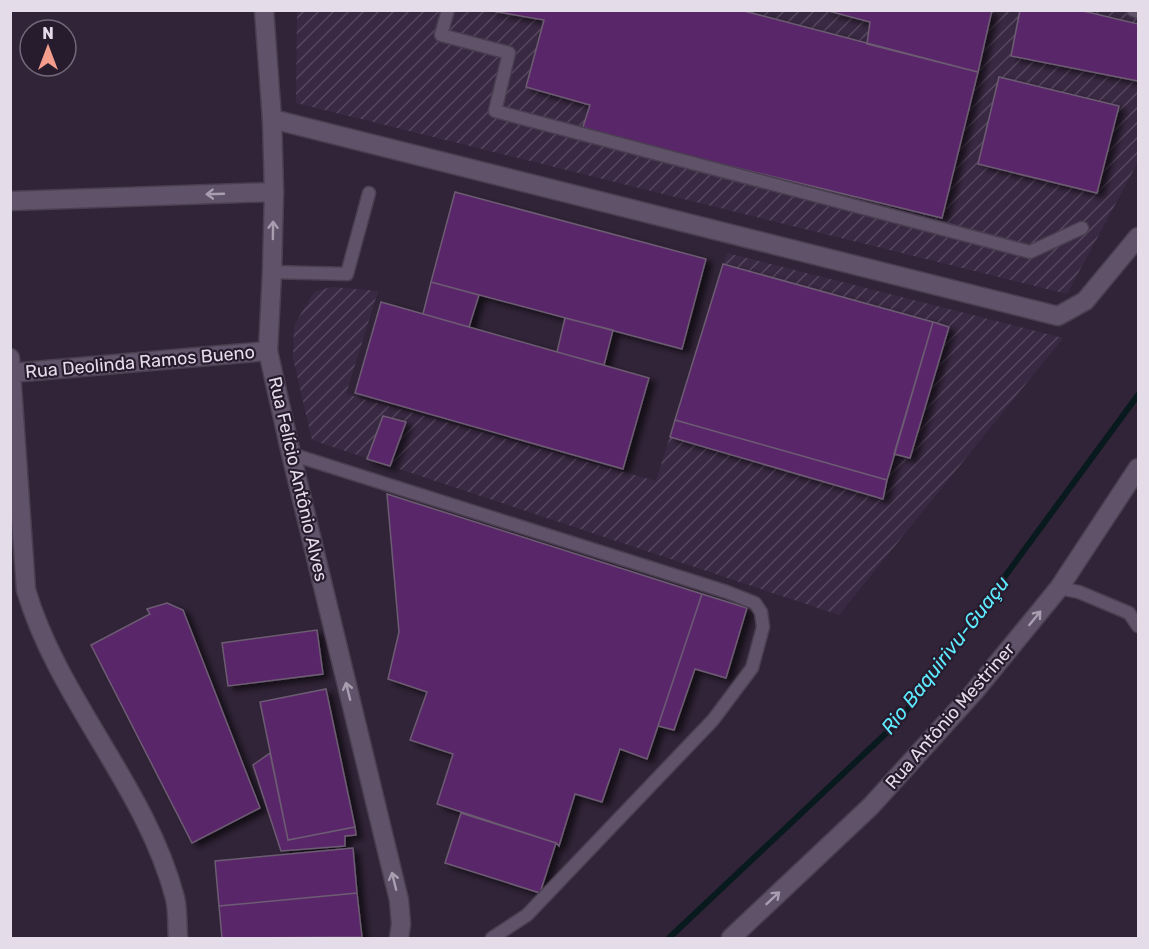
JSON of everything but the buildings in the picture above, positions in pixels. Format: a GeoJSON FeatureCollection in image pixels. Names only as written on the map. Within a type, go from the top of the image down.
{"type":"FeatureCollection","features":[{"type":"Feature","properties":{"kind":"street","name":"Rua Felício Antônio Alves"},"geometry":{"type":"LineString","coordinates":[[266,13],[274,192],[268,351],[399,900],[401,924],[399,939]]}},
{"type":"Feature","properties":{"kind":"street"},"geometry":{"type":"LineString","coordinates":[[272,119],[1058,316],[1085,301],[1138,237]]}},
{"type":"Feature","properties":{"kind":"street"},"geometry":{"type":"LineString","coordinates":[[10,201],[274,192]]}},
{"type":"Feature","properties":{"kind":"street","name":"Rua Deolinda Ramos Bueno"},"geometry":{"type":"LineString","coordinates":[[11,366],[268,351]]}},
{"type":"Feature","properties":{"kind":"street"},"geometry":{"type":"LineString","coordinates":[[11,366],[26,590],[50,650],[151,832],[176,900],[178,939]]}},
{"type":"Feature","properties":{"kind":"street","name":"Rua Antônio Mestriner"},"geometry":{"type":"LineString","coordinates":[[731,939],[871,807],[974,692],[1059,588],[1138,468]]}},
{"type":"Feature","properties":{"kind":"lane"},"geometry":{"type":"LineString","coordinates":[[448,10],[441,35],[509,52],[495,111],[1030,252],[1082,228]]}},
{"type":"Feature","properties":{"kind":"lane"},"geometry":{"type":"LineString","coordinates":[[1133,10],[1138,12]]}},
{"type":"Feature","properties":{"kind":"lane"},"geometry":{"type":"LineString","coordinates":[[272,273],[347,274],[369,193]]}},
{"type":"Feature","properties":{"kind":"lane"},"geometry":{"type":"LineString","coordinates":[[291,454],[727,592],[754,603],[761,612],[763,627],[752,669],[712,720],[527,915],[492,939]]}},
{"type":"Feature","properties":{"kind":"lane"},"geometry":{"type":"LineString","coordinates":[[1059,588],[1080,592],[1129,613],[1138,626]]}},
{"type":"Feature","properties":{"kind":"shaded area"},"geometry":{"type":"Polygon","coordinates":[[[297,11],[1138,11],[1138,162],[1067,294],[296,103],[297,11]]]}},
{"type":"Feature","properties":{"kind":"shaded area"},"geometry":{"type":"Polygon","coordinates":[[[727,253],[1063,338],[839,615],[312,440],[293,358],[294,325],[315,291],[333,287],[378,291],[346,394],[656,481],[727,253]]]}},
{"type":"Feature","properties":{"kind":"waterway","name":"Rio Baquirivu-Guaçu"},"geometry":{"type":"LineString","coordinates":[[669,938],[898,722],[1138,395]]}}]}
